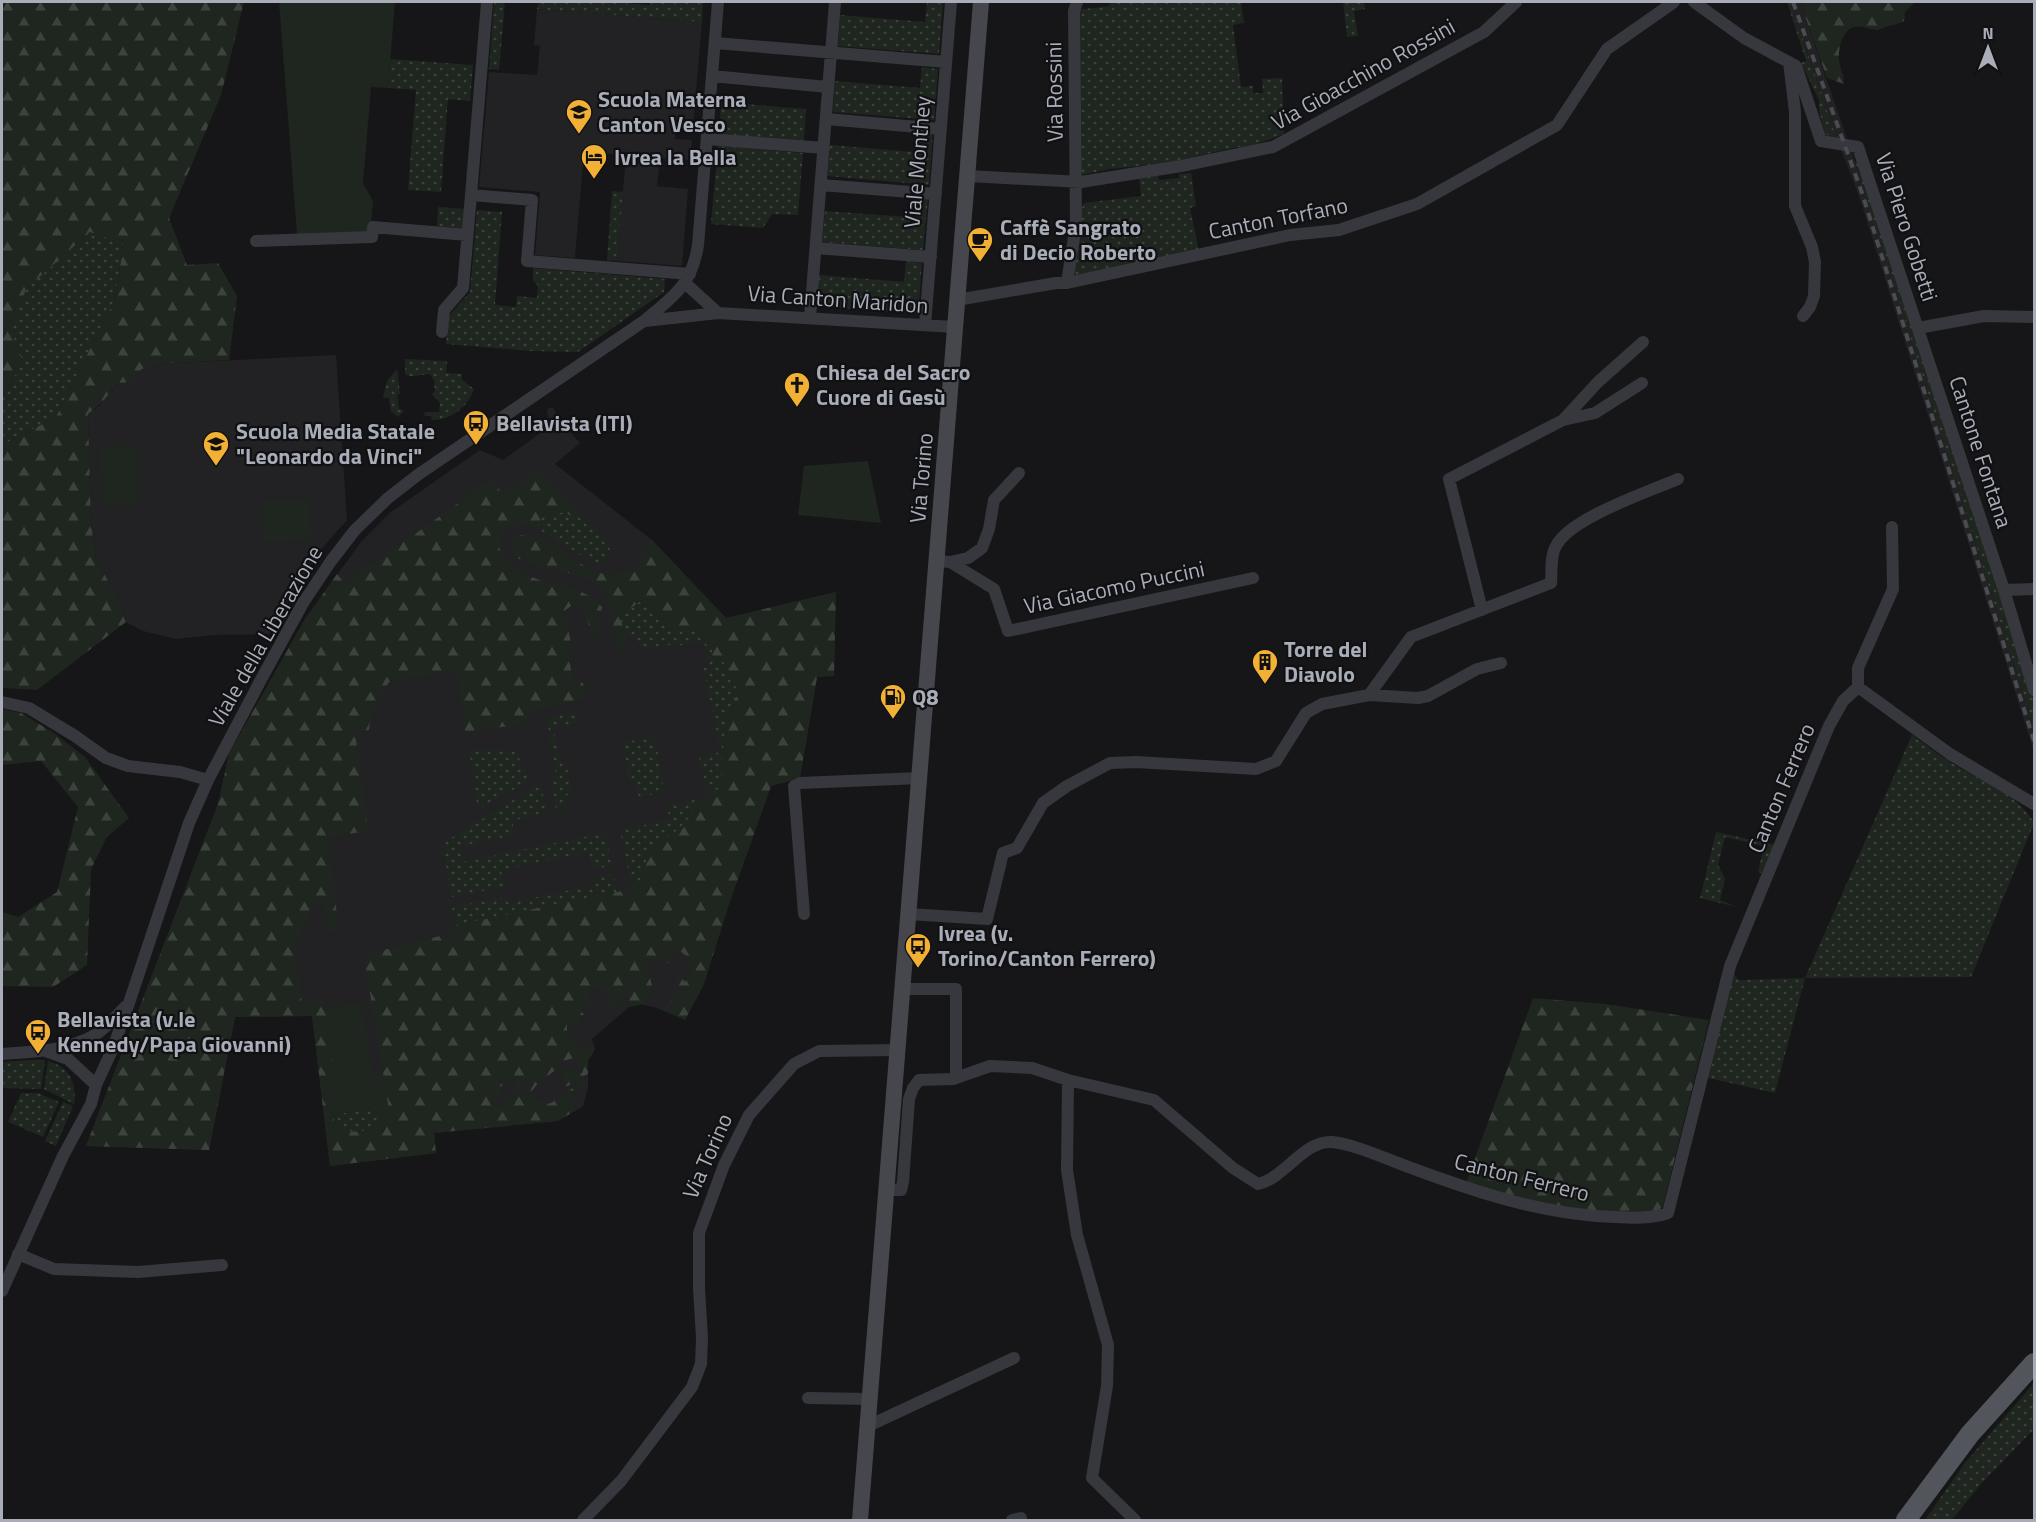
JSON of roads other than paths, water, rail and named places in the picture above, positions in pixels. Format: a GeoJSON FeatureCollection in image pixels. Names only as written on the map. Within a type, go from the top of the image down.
{"type":"FeatureCollection","features":[{"type":"Feature","properties":{"kind":"main road"},"geometry":{"type":"LineString","coordinates":[[1906,1521],[1970,1434],[2034,1363]]}},
{"type":"Feature","properties":{"kind":"street"},"geometry":{"type":"LineString","coordinates":[[442,332],[444,310],[463,288],[487,2]]}},
{"type":"Feature","properties":{"kind":"street","name":"Viale della Liberazione"},"geometry":{"type":"LineString","coordinates":[[2,1292],[63,1156],[88,1112],[96,1085],[113,1048],[129,1003],[189,823],[208,780],[303,603],[355,530],[381,504],[419,474],[644,321],[677,294],[687,279],[696,261],[698,245],[718,2]]}},
{"type":"Feature","properties":{"kind":"street"},"geometry":{"type":"LineString","coordinates":[[810,317],[835,2]]}},
{"type":"Feature","properties":{"kind":"street","name":"Viale Monthey"},"geometry":{"type":"LineString","coordinates":[[925,326],[951,2]]}},
{"type":"Feature","properties":{"kind":"street","name":"Via Torino"},"geometry":{"type":"LineString","coordinates":[[860,1521],[920,778],[944,562],[957,300],[981,2]]}},
{"type":"Feature","properties":{"kind":"street","name":"Via Rossini"},"geometry":{"type":"LineString","coordinates":[[1067,283],[1076,224],[1074,11],[1077,2]]}},
{"type":"Feature","properties":{"kind":"street","name":"Via Gioacchino Rossini"},"geometry":{"type":"LineString","coordinates":[[968,176],[1077,181],[1181,166],[1274,147],[1484,32],[1516,2]]}},
{"type":"Feature","properties":{"kind":"street","name":"Canton Torfano"},"geometry":{"type":"LineString","coordinates":[[957,300],[1067,283],[1290,235],[1339,230],[1417,204],[1557,126],[1606,49],[1674,2]]}},
{"type":"Feature","properties":{"kind":"street"},"geometry":{"type":"LineString","coordinates":[[1694,2],[1744,38],[1789,62],[1795,111],[1795,206],[1812,247],[1815,262],[1814,296],[1803,316]]}},
{"type":"Feature","properties":{"kind":"street"},"geometry":{"type":"LineString","coordinates":[[715,44],[946,62]]}},
{"type":"Feature","properties":{"kind":"street","name":"Via Piero Gobetti"},"geometry":{"type":"LineString","coordinates":[[1789,62],[1796,66],[1821,141],[1858,147],[1918,328],[1984,316],[2034,317]]}},
{"type":"Feature","properties":{"kind":"street"},"geometry":{"type":"LineString","coordinates":[[712,76],[828,87]]}},
{"type":"Feature","properties":{"kind":"street"},"geometry":{"type":"LineString","coordinates":[[826,119],[941,129]]}},
{"type":"Feature","properties":{"kind":"street"},"geometry":{"type":"LineString","coordinates":[[707,139],[824,148]]}},
{"type":"Feature","properties":{"kind":"street"},"geometry":{"type":"LineString","coordinates":[[821,185],[936,194]]}},
{"type":"Feature","properties":{"kind":"street"},"geometry":{"type":"LineString","coordinates":[[471,195],[532,200],[527,261],[687,279]]}},
{"type":"Feature","properties":{"kind":"street"},"geometry":{"type":"LineString","coordinates":[[256,241],[372,237],[373,227],[467,235]]}},
{"type":"Feature","properties":{"kind":"street"},"geometry":{"type":"LineString","coordinates":[[816,248],[931,256]]}},
{"type":"Feature","properties":{"kind":"street","name":"Via Canton Maridon"},"geometry":{"type":"LineString","coordinates":[[687,279],[718,313]]}},
{"type":"Feature","properties":{"kind":"street","name":"Via Canton Maridon"},"geometry":{"type":"LineString","coordinates":[[644,321],[718,313],[956,327]]}},
{"type":"Feature","properties":{"kind":"street","name":"Cantone Fontana"},"geometry":{"type":"LineString","coordinates":[[1918,328],[2004,590],[2034,690]]}},
{"type":"Feature","properties":{"kind":"street"},"geometry":{"type":"LineString","coordinates":[[1563,420],[1598,382],[1643,342]]}},
{"type":"Feature","properties":{"kind":"street"},"geometry":{"type":"LineString","coordinates":[[1482,610],[1449,479],[1563,420],[1595,413],[1642,383]]}},
{"type":"Feature","properties":{"kind":"street"},"geometry":{"type":"LineString","coordinates":[[944,562],[968,558],[982,548],[989,529],[994,500],[1019,473]]}},
{"type":"Feature","properties":{"kind":"street"},"geometry":{"type":"LineString","coordinates":[[1369,695],[1411,637],[1551,583],[1553,553],[1556,545],[1581,523],[1678,479]]}},
{"type":"Feature","properties":{"kind":"street"},"geometry":{"type":"LineString","coordinates":[[1892,527],[1893,589],[1858,668],[1858,687],[1950,754],[2034,804]]}},
{"type":"Feature","properties":{"kind":"street","name":"Via Giacomo Puccini"},"geometry":{"type":"LineString","coordinates":[[944,562],[994,589],[1008,631],[1253,578]]}},
{"type":"Feature","properties":{"kind":"street"},"geometry":{"type":"LineString","coordinates":[[2004,590],[2034,589]]}},
{"type":"Feature","properties":{"kind":"street"},"geometry":{"type":"LineString","coordinates":[[909,914],[987,919],[1003,853],[1017,848],[1043,803],[1067,786],[1110,763],[1136,762],[1256,769],[1276,761],[1306,713],[1322,704],[1369,695],[1418,698],[1428,696],[1477,669],[1501,663]]}},
{"type":"Feature","properties":{"kind":"street","name":"Canton Ferrero"},"geometry":{"type":"LineString","coordinates":[[887,1190],[901,1190],[909,1100],[919,1080],[956,1077],[990,1066],[1032,1068],[1068,1080],[1154,1100],[1233,1168],[1258,1184],[1269,1181],[1316,1144],[1331,1142],[1366,1151],[1470,1190],[1560,1213],[1594,1217],[1642,1218],[1668,1213],[1730,966],[1829,726],[1843,701],[1858,687]]}},
{"type":"Feature","properties":{"kind":"street"},"geometry":{"type":"LineString","coordinates":[[2,702],[29,708],[106,758],[128,766],[180,772],[208,780]]}},
{"type":"Feature","properties":{"kind":"street"},"geometry":{"type":"LineString","coordinates":[[804,914],[794,786],[800,783],[920,778]]}},
{"type":"Feature","properties":{"kind":"street"},"geometry":{"type":"LineString","coordinates":[[903,989],[956,989],[956,1077]]}},
{"type":"Feature","properties":{"kind":"street"},"geometry":{"type":"LineString","coordinates":[[2,1054],[46,1051],[79,1042],[96,1035],[129,1003]]}},
{"type":"Feature","properties":{"kind":"street","name":"Via Torino"},"geometry":{"type":"LineString","coordinates":[[583,1521],[621,1481],[693,1387],[701,1364],[702,1347],[699,1233],[724,1165],[749,1114],[794,1064],[819,1051],[898,1050]]}},
{"type":"Feature","properties":{"kind":"street"},"geometry":{"type":"LineString","coordinates":[[46,1051],[68,1059],[96,1085]]}},
{"type":"Feature","properties":{"kind":"street"},"geometry":{"type":"LineString","coordinates":[[1068,1080],[1067,1170],[1077,1235],[1108,1345],[1107,1386],[1092,1478],[1135,1521]]}},
{"type":"Feature","properties":{"kind":"street"},"geometry":{"type":"LineString","coordinates":[[18,1254],[54,1269],[138,1272],[222,1265]]}},
{"type":"Feature","properties":{"kind":"street"},"geometry":{"type":"LineString","coordinates":[[868,1426],[1014,1358]]}},
{"type":"Feature","properties":{"kind":"street"},"geometry":{"type":"LineString","coordinates":[[808,1398],[870,1398]]}},
{"type":"Feature","properties":{"kind":"railway"},"geometry":{"type":"LineString","coordinates":[[1793,2],[1862,193],[2034,741]]}},
{"type":"Feature","properties":{"kind":"place","name":"Scuola Materna Canton Vesco"},"geometry":{"type":"Point","coordinates":[579,135]}},
{"type":"Feature","properties":{"kind":"place","name":"Ivrea la Bella"},"geometry":{"type":"Point","coordinates":[594,180]}},
{"type":"Feature","properties":{"kind":"place","name":"Caffè Sangrato di Decio Roberto"},"geometry":{"type":"Point","coordinates":[980,263]}},
{"type":"Feature","properties":{"kind":"place","name":"Chiesa del Sacro Cuore di Gesù"},"geometry":{"type":"Point","coordinates":[797,408]}},
{"type":"Feature","properties":{"kind":"place","name":"Bellavista (ITI)"},"geometry":{"type":"Point","coordinates":[476,446]}},
{"type":"Feature","properties":{"kind":"place","name":"Scuola Media Statale \"Leonardo da Vinci\""},"geometry":{"type":"Point","coordinates":[216,467]}},
{"type":"Feature","properties":{"kind":"place","name":"Torre del Diavolo"},"geometry":{"type":"Point","coordinates":[1265,685]}},
{"type":"Feature","properties":{"kind":"place","name":"Q8"},"geometry":{"type":"Point","coordinates":[893,720]}},
{"type":"Feature","properties":{"kind":"place","name":"Ivrea (v. Torino/Canton Ferrero)"},"geometry":{"type":"Point","coordinates":[918,969]}},
{"type":"Feature","properties":{"kind":"place","name":"Bellavista (v.le Kennedy/Papa Giovanni)"},"geometry":{"type":"Point","coordinates":[38,1055]}}]}
